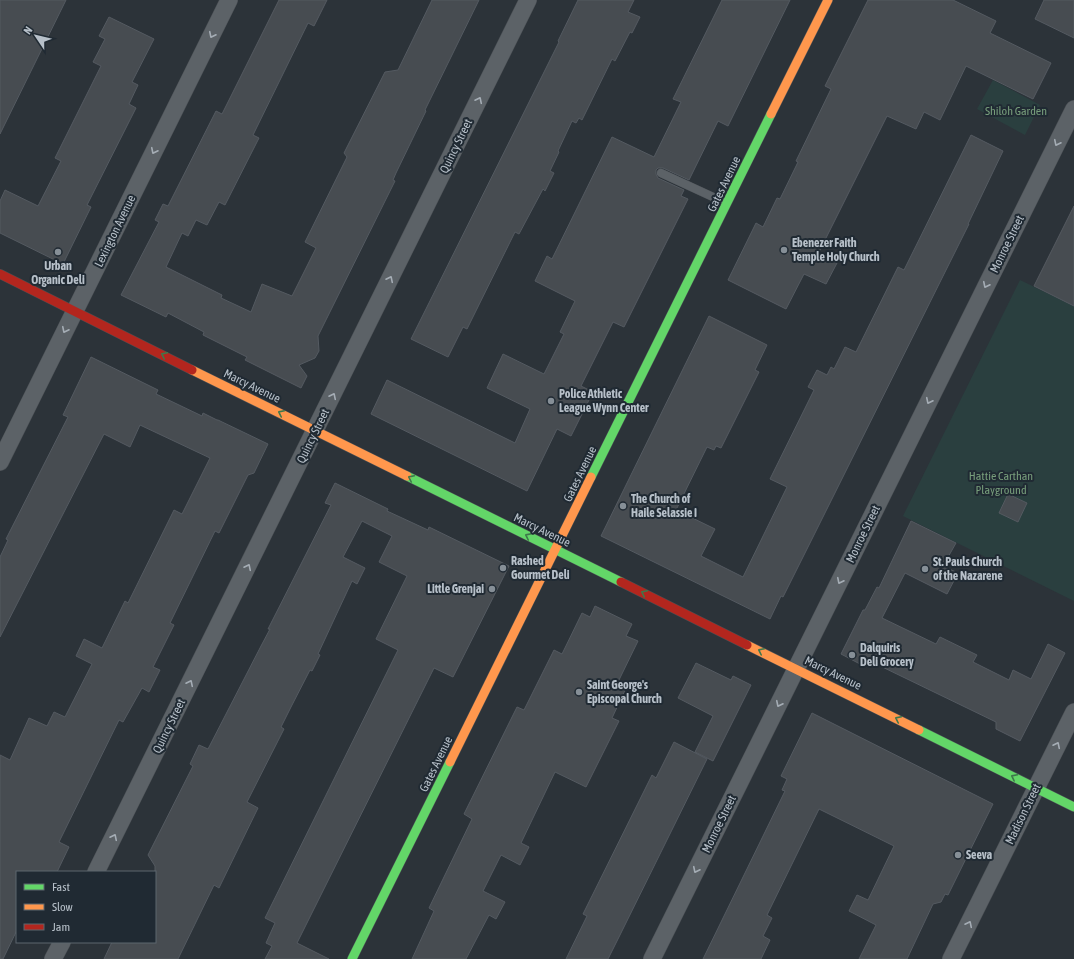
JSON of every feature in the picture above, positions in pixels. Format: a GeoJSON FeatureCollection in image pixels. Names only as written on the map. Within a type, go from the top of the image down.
{"type":"FeatureCollection","features":[{"type":"Feature","properties":{"kind":"street","name":"Lexington Avenue"},"geometry":{"type":"LineString","coordinates":[[0,462],[229,0]]}},
{"type":"Feature","properties":{"kind":"street","name":"Quincy Street"},"geometry":{"type":"LineString","coordinates":[[96,871],[528,0]]}},
{"type":"Feature","properties":{"kind":"street","name":"Gates Avenue"},"geometry":{"type":"LineString","coordinates":[[352,959],[828,0]]}},
{"type":"Feature","properties":{"kind":"street","name":"Monroe Street"},"geometry":{"type":"LineString","coordinates":[[652,959],[1074,109]]}},
{"type":"Feature","properties":{"kind":"street","name":"Marcy Avenue"},"geometry":{"type":"LineString","coordinates":[[0,274],[1074,807]]}},
{"type":"Feature","properties":{"kind":"street","name":"Madison Street"},"geometry":{"type":"LineString","coordinates":[[951,959],[1074,712]]}},
{"type":"Feature","properties":{"kind":"street"},"geometry":{"type":"LineString","coordinates":[[53,959],[61,943]]}},
{"type":"Feature","properties":{"kind":"lane"},"geometry":{"type":"LineString","coordinates":[[661,173],[727,203]]}},
{"type":"Feature","properties":{"kind":"green space","name":"Shiloh Garden"},"geometry":{"type":"Polygon","coordinates":[[[993,80],[1040,105],[1025,135],[977,109],[993,80]]]}},
{"type":"Feature","properties":{"kind":"green space","name":"Hattie Carthan Playground"},"geometry":{"type":"Polygon","coordinates":[[[1020,280],[1074,306],[1074,601],[903,516],[1020,280]]]}},
{"type":"Feature","properties":{"kind":"building"},"geometry":{"type":"Polygon","coordinates":[[[0,0],[66,0],[0,134],[0,0]]]}},
{"type":"Feature","properties":{"kind":"building"},"geometry":{"type":"Polygon","coordinates":[[[279,0],[327,0],[314,26],[308,23],[253,135],[259,138],[225,205],[219,202],[207,225],[196,220],[188,236],[182,233],[166,267],[222,295],[221,298],[251,312],[262,284],[292,296],[316,248],[305,242],[347,157],[344,153],[385,72],[398,70],[432,0],[479,0],[425,110],[426,111],[393,180],[395,181],[318,336],[319,351],[315,358],[299,365],[307,376],[301,388],[245,360],[247,357],[203,335],[204,332],[168,313],[166,317],[121,295],[159,222],[155,220],[163,204],[168,206],[216,111],[222,114],[279,0]]]}},
{"type":"Feature","properties":{"kind":"building"},"geometry":{"type":"Polygon","coordinates":[[[578,0],[634,0],[628,12],[640,17],[632,33],[630,32],[615,61],[612,59],[582,120],[579,118],[576,123],[572,121],[550,171],[554,173],[545,191],[543,189],[519,234],[515,232],[467,329],[463,327],[448,357],[411,339],[559,42],[558,41],[578,0]]]}},
{"type":"Feature","properties":{"kind":"building"},"geometry":{"type":"Polygon","coordinates":[[[722,0],[790,0],[728,126],[718,121],[689,180],[663,168],[658,168],[656,170],[658,178],[684,190],[681,196],[688,199],[624,327],[613,322],[581,386],[593,392],[571,436],[557,429],[527,491],[371,414],[387,380],[515,443],[530,409],[487,388],[503,354],[544,374],[564,334],[560,332],[575,301],[535,281],[547,256],[552,259],[612,137],[654,157],[681,102],[673,99],[722,0]]]}},
{"type":"Feature","properties":{"kind":"building"},"geometry":{"type":"Polygon","coordinates":[[[868,0],[953,0],[996,21],[990,33],[1051,63],[1033,99],[966,66],[940,120],[924,112],[916,129],[887,116],[818,254],[837,263],[826,284],[804,274],[786,309],[728,280],[756,223],[763,227],[777,198],[780,199],[798,162],[796,161],[831,89],[825,86],[868,0]]]}},
{"type":"Feature","properties":{"kind":"building"},"geometry":{"type":"Polygon","coordinates":[[[1044,0],[1074,0],[1074,38],[1035,19],[1044,0]]]}},
{"type":"Feature","properties":{"kind":"building"},"geometry":{"type":"Polygon","coordinates":[[[109,17],[154,39],[132,82],[138,85],[129,104],[136,108],[87,205],[91,207],[63,264],[0,233],[0,201],[5,190],[38,206],[61,161],[55,158],[101,66],[93,62],[105,39],[99,36],[109,17]]]}},
{"type":"Feature","properties":{"kind":"building"},"geometry":{"type":"Polygon","coordinates":[[[971,135],[1003,151],[969,224],[783,597],[781,596],[770,619],[601,536],[709,316],[767,345],[755,370],[759,372],[721,448],[716,446],[714,450],[707,447],[676,510],[715,529],[701,556],[743,577],[787,487],[770,479],[814,390],[808,387],[817,370],[827,375],[831,367],[834,369],[845,347],[856,352],[898,267],[904,270],[971,135]]]}},
{"type":"Feature","properties":{"kind":"building"},"geometry":{"type":"Polygon","coordinates":[[[1074,206],[1074,306],[1034,286],[1074,206]]]}},
{"type":"Feature","properties":{"kind":"building"},"geometry":{"type":"Polygon","coordinates":[[[91,357],[158,390],[156,394],[202,416],[203,413],[268,444],[254,473],[248,475],[219,533],[215,531],[170,623],[174,625],[153,667],[160,670],[149,692],[142,688],[123,722],[119,720],[59,842],[69,847],[57,871],[16,871],[16,932],[3,959],[0,959],[0,755],[10,760],[29,718],[47,726],[54,712],[65,717],[92,664],[76,656],[84,639],[102,648],[125,601],[128,603],[174,510],[182,514],[210,458],[140,425],[130,447],[104,434],[0,637],[0,557],[8,540],[6,539],[68,417],[63,415],[91,357]]]}},
{"type":"Feature","properties":{"kind":"building"},"geometry":{"type":"Polygon","coordinates":[[[335,483],[388,509],[387,511],[428,530],[429,527],[509,566],[453,677],[434,668],[297,943],[329,959],[265,959],[272,946],[266,943],[275,923],[265,918],[398,650],[376,639],[407,576],[379,562],[392,536],[362,521],[343,557],[365,568],[357,584],[352,581],[318,654],[320,655],[312,671],[310,670],[281,727],[284,729],[247,802],[258,808],[219,888],[214,885],[178,959],[104,959],[112,943],[156,943],[156,871],[155,866],[148,855],[193,766],[190,764],[199,745],[208,749],[270,629],[268,629],[331,505],[325,503],[335,483]]]}},
{"type":"Feature","properties":{"kind":"building"},"geometry":{"type":"Polygon","coordinates":[[[1008,494],[1027,503],[1018,522],[999,513],[1008,494]]]}},
{"type":"Feature","properties":{"kind":"building"},"geometry":{"type":"Polygon","coordinates":[[[911,521],[956,543],[943,566],[958,573],[947,594],[905,573],[882,618],[936,644],[940,637],[977,655],[973,662],[1009,680],[1013,670],[1031,679],[1048,644],[1065,653],[1020,741],[996,729],[996,722],[872,662],[868,665],[861,662],[860,664],[841,654],[863,610],[865,610],[877,587],[879,588],[911,521]]]}},
{"type":"Feature","properties":{"kind":"building"},"geometry":{"type":"Polygon","coordinates":[[[595,606],[632,624],[626,636],[638,641],[618,682],[627,686],[612,718],[619,721],[586,787],[555,772],[521,843],[529,847],[520,865],[501,855],[483,891],[505,902],[496,919],[489,915],[466,959],[412,959],[434,911],[429,908],[472,819],[464,814],[517,707],[524,710],[554,650],[562,654],[582,613],[590,617],[595,606]]]}},
{"type":"Feature","properties":{"kind":"building"},"geometry":{"type":"Polygon","coordinates":[[[696,663],[731,680],[733,676],[751,685],[713,761],[695,752],[713,716],[678,698],[696,663]]]}},
{"type":"Feature","properties":{"kind":"building"},"geometry":{"type":"Polygon","coordinates":[[[812,713],[993,804],[948,895],[945,894],[941,902],[933,904],[907,959],[859,959],[876,925],[849,911],[857,895],[868,900],[894,846],[819,809],[767,915],[772,918],[763,936],[770,940],[761,959],[703,959],[785,791],[782,790],[787,779],[781,776],[812,713]]]}},
{"type":"Feature","properties":{"kind":"building"},"geometry":{"type":"Polygon","coordinates":[[[674,742],[707,759],[619,937],[608,959],[566,959],[587,916],[583,914],[652,775],[656,778],[674,742]]]}},
{"type":"Feature","properties":{"kind":"traffic: fast"},"geometry":{"type":"LineString","coordinates":[[591,477],[771,114]]}},
{"type":"Feature","properties":{"kind":"traffic: fast"},"geometry":{"type":"LineString","coordinates":[[407,476],[621,582]]}},
{"type":"Feature","properties":{"kind":"traffic: fast"},"geometry":{"type":"LineString","coordinates":[[919,730],[1074,807]]}},
{"type":"Feature","properties":{"kind":"traffic: fast"},"geometry":{"type":"LineString","coordinates":[[352,959],[450,762]]}},
{"type":"Feature","properties":{"kind":"traffic: slow"},"geometry":{"type":"LineString","coordinates":[[771,114],[828,0]]}},
{"type":"Feature","properties":{"kind":"traffic: slow"},"geometry":{"type":"LineString","coordinates":[[192,370],[407,476]]}},
{"type":"Feature","properties":{"kind":"traffic: slow"},"geometry":{"type":"LineString","coordinates":[[450,762],[591,477]]}},
{"type":"Feature","properties":{"kind":"traffic: slow"},"geometry":{"type":"LineString","coordinates":[[747,645],[919,730]]}},
{"type":"Feature","properties":{"kind":"traffic: jam"},"geometry":{"type":"LineString","coordinates":[[0,274],[192,370]]}},
{"type":"Feature","properties":{"kind":"traffic: jam"},"geometry":{"type":"LineString","coordinates":[[621,582],[747,645]]}},
{"type":"Feature","properties":{"kind":"place","name":"Ebenezer Faith Temple Holy Church"},"geometry":{"type":"Point","coordinates":[784,250]}},
{"type":"Feature","properties":{"kind":"place","name":"Urban Organic Deli"},"geometry":{"type":"Point","coordinates":[58,252]}},
{"type":"Feature","properties":{"kind":"place","name":"Police Athletic League Wynn Center"},"geometry":{"type":"Point","coordinates":[551,401]}},
{"type":"Feature","properties":{"kind":"place","name":"The Church of Haile Selassie I"},"geometry":{"type":"Point","coordinates":[623,506]}},
{"type":"Feature","properties":{"kind":"place","name":"Rashed Gourmet Deli"},"geometry":{"type":"Point","coordinates":[503,568]}},
{"type":"Feature","properties":{"kind":"place","name":"St. Pauls Church of the Nazarene"},"geometry":{"type":"Point","coordinates":[925,569]}},
{"type":"Feature","properties":{"kind":"place","name":"Little Grenjai"},"geometry":{"type":"Point","coordinates":[492,589]}},
{"type":"Feature","properties":{"kind":"place","name":"Dalquiris Deli Grocery"},"geometry":{"type":"Point","coordinates":[852,655]}},
{"type":"Feature","properties":{"kind":"place","name":"Saint George's Episcopal Church"},"geometry":{"type":"Point","coordinates":[579,692]}},
{"type":"Feature","properties":{"kind":"place","name":"Seeva"},"geometry":{"type":"Point","coordinates":[958,855]}}]}
